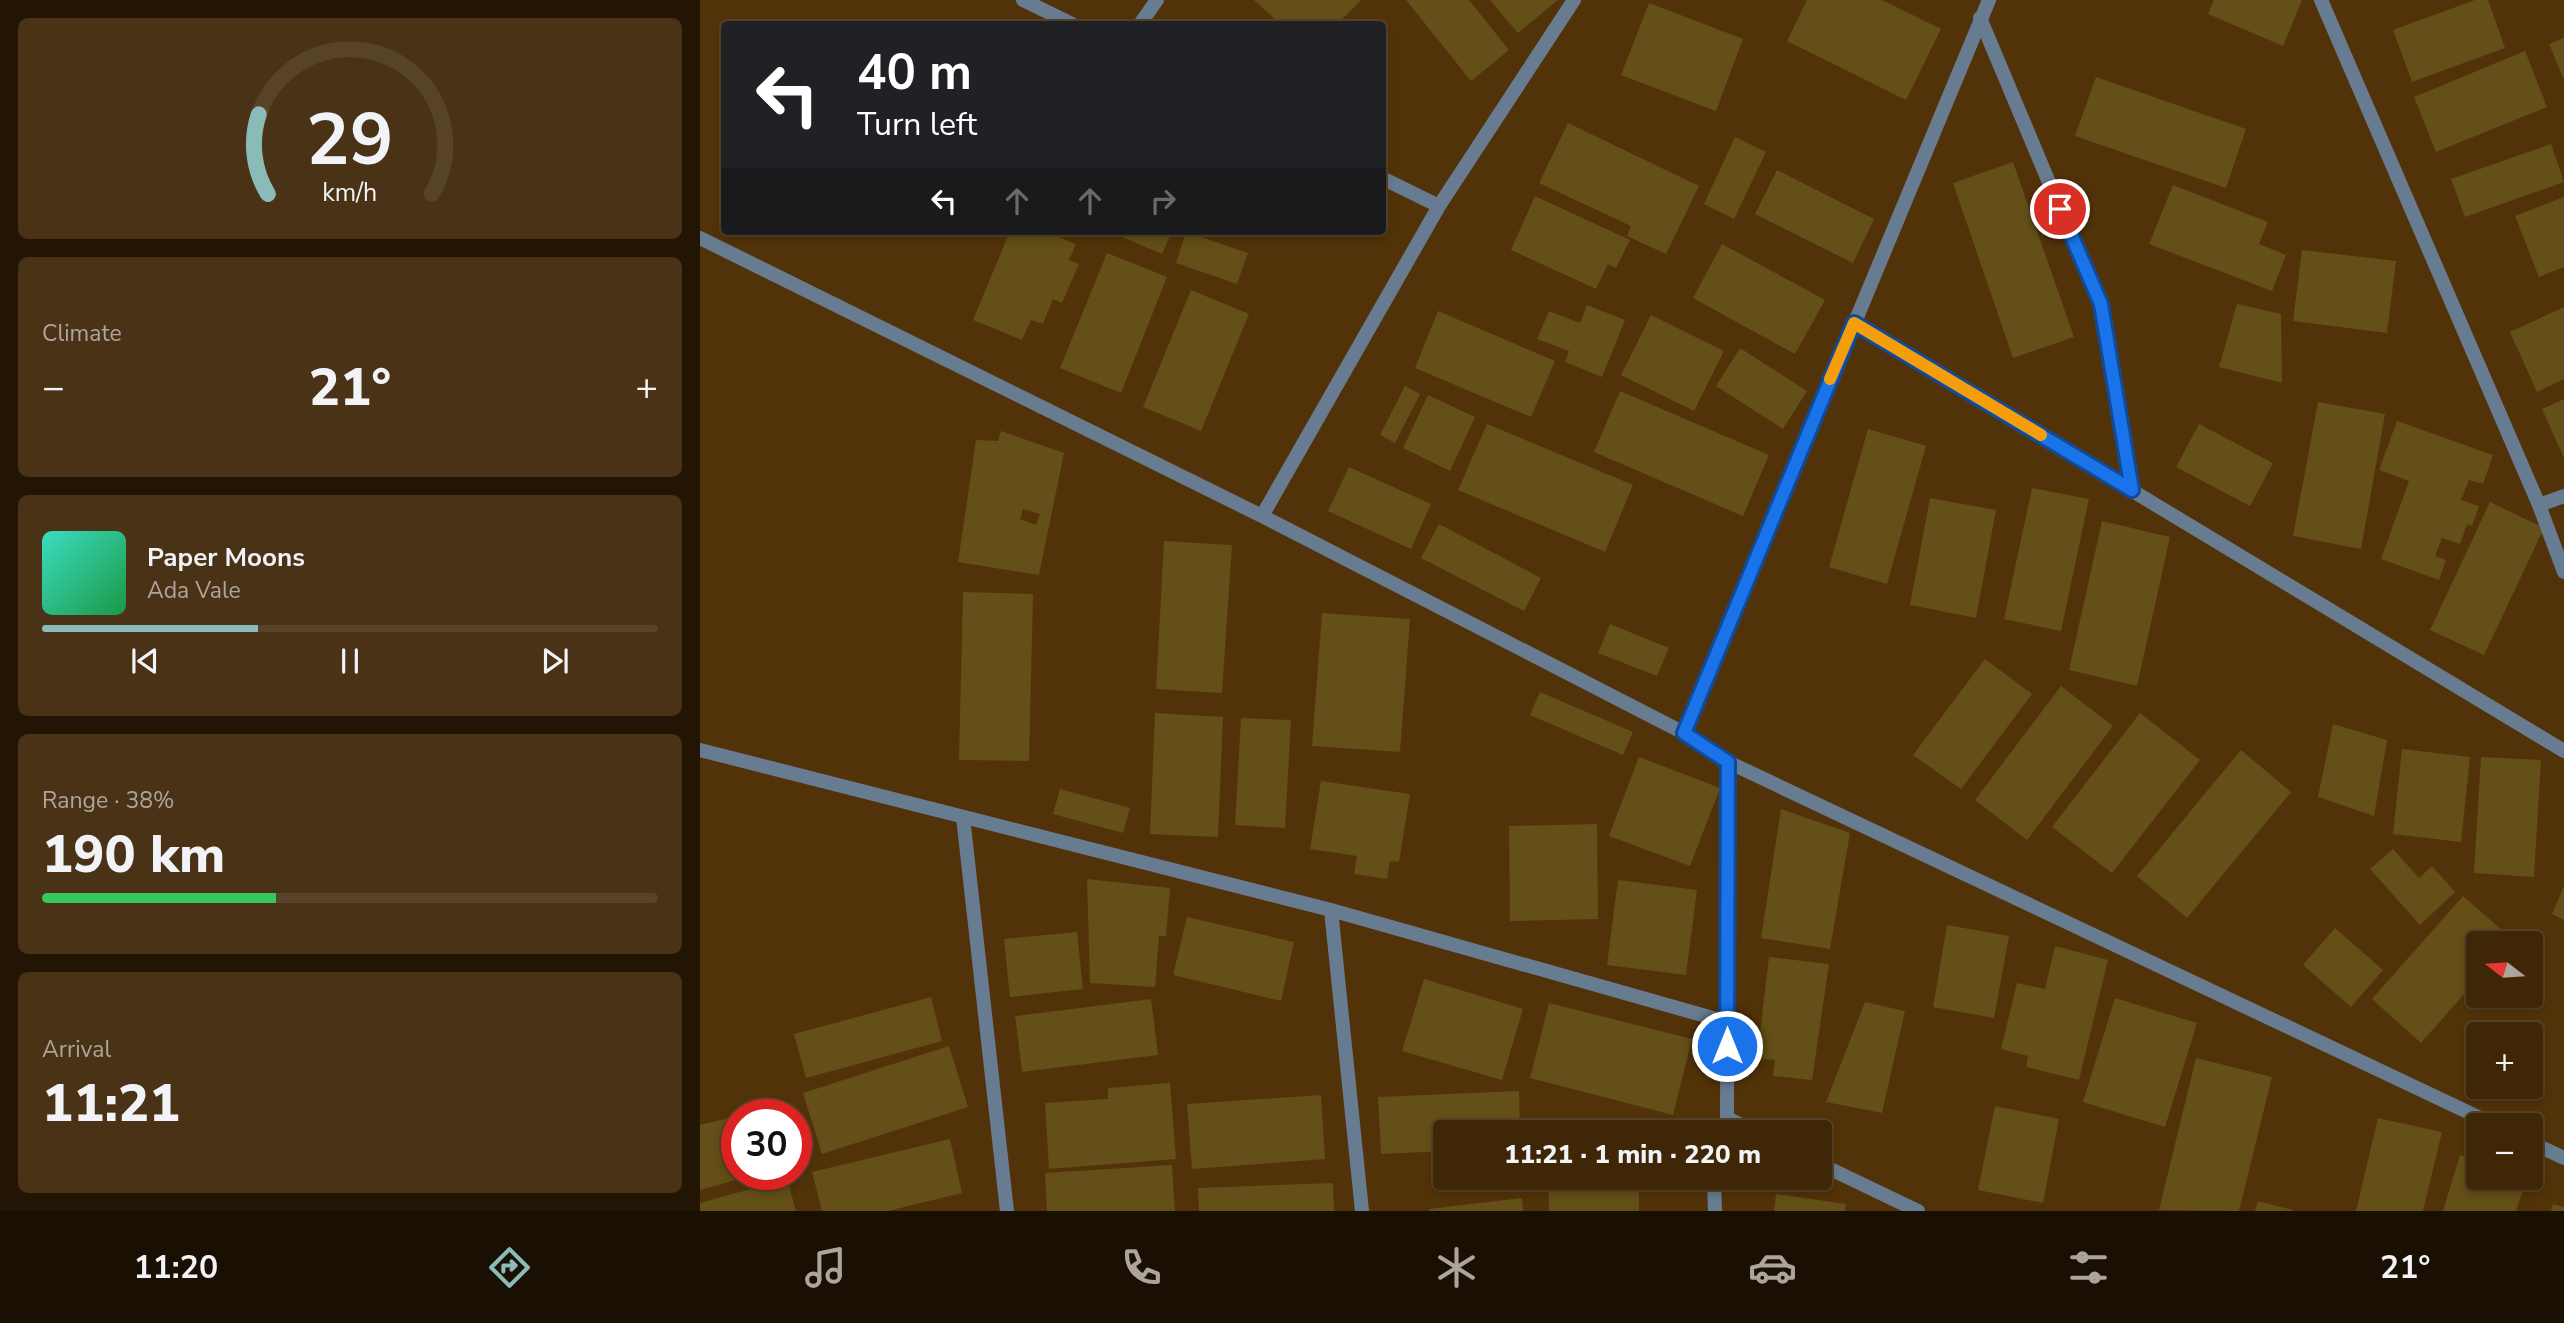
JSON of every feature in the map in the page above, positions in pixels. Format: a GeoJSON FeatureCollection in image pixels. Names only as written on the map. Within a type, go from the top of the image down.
{"type":"FeatureCollection","features":[{"type":"Feature","properties":{"kind":"street"},"geometry":{"type":"LineString","coordinates":[[1023,0],[1066,21]]}},
{"type":"Feature","properties":{"kind":"street"},"geometry":{"type":"LineString","coordinates":[[1142,21],[1157,0]]}},
{"type":"Feature","properties":{"kind":"street"},"geometry":{"type":"LineString","coordinates":[[1262,516],[1439,206],[1574,0]]}},
{"type":"Feature","properties":{"kind":"street"},"geometry":{"type":"LineString","coordinates":[[1684,733],[1989,0]]}},
{"type":"Feature","properties":{"kind":"street"},"geometry":{"type":"LineString","coordinates":[[2321,0],[2539,505],[2564,572]]}},
{"type":"Feature","properties":{"kind":"street"},"geometry":{"type":"LineString","coordinates":[[1980,18],[2101,304],[2132,490]]}},
{"type":"Feature","properties":{"kind":"street"},"geometry":{"type":"LineString","coordinates":[[1386,180],[1439,206]]}},
{"type":"Feature","properties":{"kind":"street"},"geometry":{"type":"LineString","coordinates":[[700,238],[1262,516],[1684,733],[1728,762],[2470,1113]]}},
{"type":"Feature","properties":{"kind":"street"},"geometry":{"type":"LineString","coordinates":[[1854,323],[2564,751]]}},
{"type":"Feature","properties":{"kind":"street"},"geometry":{"type":"LineString","coordinates":[[2539,505],[2564,496]]}},
{"type":"Feature","properties":{"kind":"street"},"geometry":{"type":"LineString","coordinates":[[700,750],[1331,910],[1727,1022]]}},
{"type":"Feature","properties":{"kind":"street"},"geometry":{"type":"LineString","coordinates":[[1726,1120],[1728,762]]}},
{"type":"Feature","properties":{"kind":"street"},"geometry":{"type":"LineString","coordinates":[[964,817],[1007,1211]]}},
{"type":"Feature","properties":{"kind":"street"},"geometry":{"type":"LineString","coordinates":[[1331,910],[1362,1211]]}},
{"type":"Feature","properties":{"kind":"street"},"geometry":{"type":"LineString","coordinates":[[2543,1148],[2564,1158]]}},
{"type":"Feature","properties":{"kind":"street"},"geometry":{"type":"LineString","coordinates":[[1832,1170],[1918,1211]]}},
{"type":"Feature","properties":{"kind":"street"},"geometry":{"type":"LineString","coordinates":[[1714,1190],[1715,1211]]}},
{"type":"Feature","properties":{"kind":"building"},"geometry":{"type":"Polygon","coordinates":[[[1254,0],[1361,0],[1340,21],[1277,21],[1254,0]]]}},
{"type":"Feature","properties":{"kind":"building"},"geometry":{"type":"Polygon","coordinates":[[[1406,0],[1469,0],[1509,50],[1471,81],[1406,0]]]}},
{"type":"Feature","properties":{"kind":"building"},"geometry":{"type":"Polygon","coordinates":[[[1490,0],[1558,0],[1518,33],[1490,0]]]}},
{"type":"Feature","properties":{"kind":"building"},"geometry":{"type":"Polygon","coordinates":[[[1807,0],[1882,0],[1941,29],[1906,100],[1787,41],[1807,0]]]}},
{"type":"Feature","properties":{"kind":"building"},"geometry":{"type":"Polygon","coordinates":[[[2214,0],[2302,0],[2283,46],[2208,14],[2214,0]]]}},
{"type":"Feature","properties":{"kind":"building"},"geometry":{"type":"Polygon","coordinates":[[[2475,0],[2488,0],[2505,48],[2412,82],[2393,30],[2475,0]]]}},
{"type":"Feature","properties":{"kind":"building"},"geometry":{"type":"Polygon","coordinates":[[[1649,3],[1743,39],[1716,111],[1621,75],[1649,3]]]}},
{"type":"Feature","properties":{"kind":"building"},"geometry":{"type":"Polygon","coordinates":[[[2564,38],[2564,80],[2549,44],[2564,38]]]}},
{"type":"Feature","properties":{"kind":"building"},"geometry":{"type":"Polygon","coordinates":[[[2525,51],[2547,107],[2436,152],[2414,97],[2525,51]]]}},
{"type":"Feature","properties":{"kind":"building"},"geometry":{"type":"Polygon","coordinates":[[[2096,77],[2246,129],[2226,188],[2075,136],[2096,77]]]}},
{"type":"Feature","properties":{"kind":"building"},"geometry":{"type":"Polygon","coordinates":[[[1568,123],[1699,186],[1666,254],[1627,236],[1631,226],[1539,183],[1568,123]]]}},
{"type":"Feature","properties":{"kind":"building"},"geometry":{"type":"Polygon","coordinates":[[[1735,137],[1766,152],[1734,219],[1704,204],[1735,137]]]}},
{"type":"Feature","properties":{"kind":"building"},"geometry":{"type":"Polygon","coordinates":[[[2551,144],[2564,182],[2465,217],[2451,179],[2551,144]]]}},
{"type":"Feature","properties":{"kind":"building"},"geometry":{"type":"Polygon","coordinates":[[[2013,162],[2074,337],[2013,358],[1953,183],[2013,162]]]}},
{"type":"Feature","properties":{"kind":"building"},"geometry":{"type":"Polygon","coordinates":[[[1777,170],[1874,219],[1853,263],[1755,214],[1777,170]]]}},
{"type":"Feature","properties":{"kind":"building"},"geometry":{"type":"Polygon","coordinates":[[[2173,185],[2268,222],[2259,244],[2286,255],[2272,291],[2149,244],[2173,185]]]}},
{"type":"Feature","properties":{"kind":"building"},"geometry":{"type":"Polygon","coordinates":[[[1535,196],[1630,240],[1616,268],[1608,264],[1596,289],[1511,250],[1535,196]]]}},
{"type":"Feature","properties":{"kind":"building"},"geometry":{"type":"Polygon","coordinates":[[[2564,197],[2564,267],[2539,277],[2515,216],[2564,197]]]}},
{"type":"Feature","properties":{"kind":"building"},"geometry":{"type":"Polygon","coordinates":[[[1008,235],[1054,235],[1076,244],[1069,260],[1079,264],[1062,303],[1053,299],[1043,324],[1031,320],[1022,340],[973,320],[1008,235]]]}},
{"type":"Feature","properties":{"kind":"building"},"geometry":{"type":"Polygon","coordinates":[[[1117,235],[1170,235],[1162,254],[1117,235]]]}},
{"type":"Feature","properties":{"kind":"building"},"geometry":{"type":"Polygon","coordinates":[[[1185,235],[1195,235],[1248,253],[1237,284],[1176,263],[1185,235]]]}},
{"type":"Feature","properties":{"kind":"building"},"geometry":{"type":"Polygon","coordinates":[[[1722,244],[1825,300],[1795,354],[1693,298],[1722,244]]]}},
{"type":"Feature","properties":{"kind":"building"},"geometry":{"type":"Polygon","coordinates":[[[2302,250],[2396,261],[2387,333],[2293,321],[2302,250]]]}},
{"type":"Feature","properties":{"kind":"building"},"geometry":{"type":"Polygon","coordinates":[[[1107,253],[1167,277],[1121,393],[1060,368],[1107,253]]]}},
{"type":"Feature","properties":{"kind":"building"},"geometry":{"type":"Polygon","coordinates":[[[1191,290],[1249,314],[1201,431],[1143,407],[1191,290]]]}},
{"type":"Feature","properties":{"kind":"building"},"geometry":{"type":"Polygon","coordinates":[[[2237,304],[2281,314],[2282,383],[2219,367],[2237,304]]]}},
{"type":"Feature","properties":{"kind":"building"},"geometry":{"type":"Polygon","coordinates":[[[1587,305],[1625,320],[1602,377],[1565,362],[1569,351],[1537,339],[1549,311],[1580,323],[1587,305]]]}},
{"type":"Feature","properties":{"kind":"building"},"geometry":{"type":"Polygon","coordinates":[[[2564,307],[2564,379],[2537,392],[2510,332],[2564,307]]]}},
{"type":"Feature","properties":{"kind":"building"},"geometry":{"type":"Polygon","coordinates":[[[1438,311],[1555,361],[1531,417],[1415,368],[1438,311]]]}},
{"type":"Feature","properties":{"kind":"building"},"geometry":{"type":"Polygon","coordinates":[[[1651,315],[1724,351],[1694,411],[1621,375],[1651,315]]]}},
{"type":"Feature","properties":{"kind":"building"},"geometry":{"type":"Polygon","coordinates":[[[1740,348],[1807,391],[1783,429],[1716,386],[1740,348]]]}},
{"type":"Feature","properties":{"kind":"building"},"geometry":{"type":"Polygon","coordinates":[[[1405,386],[1420,394],[1395,443],[1380,435],[1405,386]]]}},
{"type":"Feature","properties":{"kind":"building"},"geometry":{"type":"Polygon","coordinates":[[[1620,391],[1769,455],[1743,516],[1594,452],[1620,391]]]}},
{"type":"Feature","properties":{"kind":"building"},"geometry":{"type":"Polygon","coordinates":[[[1428,395],[1475,417],[1450,471],[1403,448],[1428,395]]]}},
{"type":"Feature","properties":{"kind":"building"},"geometry":{"type":"Polygon","coordinates":[[[2564,399],[2564,458],[2542,409],[2564,399]]]}},
{"type":"Feature","properties":{"kind":"building"},"geometry":{"type":"Polygon","coordinates":[[[2318,402],[2385,414],[2361,549],[2293,536],[2318,402]]]}},
{"type":"Feature","properties":{"kind":"building"},"geometry":{"type":"Polygon","coordinates":[[[2397,421],[2493,455],[2483,484],[2469,480],[2461,500],[2479,506],[2472,526],[2467,524],[2460,544],[2442,538],[2435,556],[2446,560],[2439,580],[2381,559],[2409,481],[2379,470],[2397,421]]]}},
{"type":"Feature","properties":{"kind":"building"},"geometry":{"type":"Polygon","coordinates":[[[1487,424],[1633,485],[1605,552],[1458,490],[1487,424]]]}},
{"type":"Feature","properties":{"kind":"building"},"geometry":{"type":"Polygon","coordinates":[[[2199,424],[2273,463],[2250,506],[2176,467],[2199,424]]]}},
{"type":"Feature","properties":{"kind":"building"},"geometry":{"type":"Polygon","coordinates":[[[1868,429],[1926,446],[1887,584],[1829,567],[1868,429]]]}},
{"type":"Feature","properties":{"kind":"building"},"geometry":{"type":"Polygon","coordinates":[[[1001,431],[1064,453],[1039,575],[958,562],[976,440],[998,441],[1001,431]],[[1023,509],[1020,519],[1036,525],[1040,514],[1023,509]]]}},
{"type":"Feature","properties":{"kind":"building"},"geometry":{"type":"Polygon","coordinates":[[[1349,467],[1431,504],[1411,549],[1328,511],[1349,467]]]}},
{"type":"Feature","properties":{"kind":"building"},"geometry":{"type":"Polygon","coordinates":[[[2032,488],[2089,499],[2061,631],[2004,619],[2032,488]]]}},
{"type":"Feature","properties":{"kind":"building"},"geometry":{"type":"Polygon","coordinates":[[[1930,498],[1996,510],[1976,618],[1910,605],[1930,498]]]}},
{"type":"Feature","properties":{"kind":"building"},"geometry":{"type":"Polygon","coordinates":[[[2490,502],[2544,528],[2484,655],[2430,630],[2490,502]]]}},
{"type":"Feature","properties":{"kind":"building"},"geometry":{"type":"Polygon","coordinates":[[[2102,521],[2170,537],[2137,686],[2069,670],[2102,521]]]}},
{"type":"Feature","properties":{"kind":"building"},"geometry":{"type":"Polygon","coordinates":[[[1439,524],[1541,578],[1524,611],[1421,558],[1439,524]]]}},
{"type":"Feature","properties":{"kind":"building"},"geometry":{"type":"Polygon","coordinates":[[[1164,541],[1232,545],[1222,693],[1156,689],[1164,541]]]}},
{"type":"Feature","properties":{"kind":"building"},"geometry":{"type":"Polygon","coordinates":[[[963,592],[1033,594],[1029,761],[959,760],[963,592]]]}},
{"type":"Feature","properties":{"kind":"building"},"geometry":{"type":"Polygon","coordinates":[[[1322,613],[1410,619],[1400,752],[1312,746],[1322,613]]]}},
{"type":"Feature","properties":{"kind":"building"},"geometry":{"type":"Polygon","coordinates":[[[1610,624],[1669,648],[1657,676],[1598,653],[1610,624]]]}},
{"type":"Feature","properties":{"kind":"building"},"geometry":{"type":"Polygon","coordinates":[[[1985,659],[2032,694],[1961,789],[1913,755],[1985,659]]]}},
{"type":"Feature","properties":{"kind":"building"},"geometry":{"type":"Polygon","coordinates":[[[2061,686],[2113,726],[2027,840],[1975,800],[2061,686]]]}},
{"type":"Feature","properties":{"kind":"building"},"geometry":{"type":"Polygon","coordinates":[[[1540,692],[1633,732],[1623,755],[1530,715],[1540,692]]]}},
{"type":"Feature","properties":{"kind":"building"},"geometry":{"type":"Polygon","coordinates":[[[1155,713],[1223,717],[1218,837],[1150,834],[1155,713]]]}},
{"type":"Feature","properties":{"kind":"building"},"geometry":{"type":"Polygon","coordinates":[[[2140,713],[2200,760],[2112,873],[2052,827],[2140,713]]]}},
{"type":"Feature","properties":{"kind":"building"},"geometry":{"type":"Polygon","coordinates":[[[1241,718],[1291,720],[1285,828],[1235,825],[1241,718]]]}},
{"type":"Feature","properties":{"kind":"building"},"geometry":{"type":"Polygon","coordinates":[[[2333,724],[2387,740],[2374,816],[2318,797],[2333,724]]]}},
{"type":"Feature","properties":{"kind":"building"},"geometry":{"type":"Polygon","coordinates":[[[2402,749],[2470,757],[2461,842],[2393,834],[2402,749]]]}},
{"type":"Feature","properties":{"kind":"building"},"geometry":{"type":"Polygon","coordinates":[[[2241,750],[2291,792],[2187,918],[2137,876],[2241,750]]]}},
{"type":"Feature","properties":{"kind":"building"},"geometry":{"type":"Polygon","coordinates":[[[1639,757],[1720,788],[1690,866],[1609,836],[1639,757]]]}},
{"type":"Feature","properties":{"kind":"building"},"geometry":{"type":"Polygon","coordinates":[[[2481,757],[2541,760],[2534,877],[2474,873],[2481,757]]]}},
{"type":"Feature","properties":{"kind":"building"},"geometry":{"type":"Polygon","coordinates":[[[1321,781],[1410,794],[1399,862],[1390,861],[1387,879],[1354,874],[1357,856],[1310,849],[1321,781]]]}},
{"type":"Feature","properties":{"kind":"building"},"geometry":{"type":"Polygon","coordinates":[[[1060,789],[1130,808],[1123,833],[1053,814],[1060,789]]]}},
{"type":"Feature","properties":{"kind":"building"},"geometry":{"type":"Polygon","coordinates":[[[1781,809],[1850,833],[1830,949],[1761,938],[1781,809]]]}},
{"type":"Feature","properties":{"kind":"building"},"geometry":{"type":"Polygon","coordinates":[[[1597,824],[1598,919],[1510,921],[1509,826],[1597,824]]]}},
{"type":"Feature","properties":{"kind":"building"},"geometry":{"type":"Polygon","coordinates":[[[2393,849],[2419,878],[2432,866],[2455,892],[2420,925],[2370,869],[2393,849]]]}},
{"type":"Feature","properties":{"kind":"building"},"geometry":{"type":"Polygon","coordinates":[[[1087,879],[1170,888],[1166,936],[1159,936],[1155,987],[1090,983],[1087,879]]]}},
{"type":"Feature","properties":{"kind":"building"},"geometry":{"type":"Polygon","coordinates":[[[1618,880],[1697,890],[1686,975],[1607,965],[1618,880]]]}},
{"type":"Feature","properties":{"kind":"building"},"geometry":{"type":"Polygon","coordinates":[[[2564,886],[2564,920],[2552,914],[2564,886]]]}},
{"type":"Feature","properties":{"kind":"building"},"geometry":{"type":"Polygon","coordinates":[[[2463,896],[2503,931],[2466,931],[2466,992],[2421,1043],[2372,999],[2463,896]]]}},
{"type":"Feature","properties":{"kind":"building"},"geometry":{"type":"Polygon","coordinates":[[[1187,917],[1294,942],[1281,1001],[1173,975],[1187,917]]]}},
{"type":"Feature","properties":{"kind":"building"},"geometry":{"type":"Polygon","coordinates":[[[1947,925],[2009,936],[1994,1018],[1933,1007],[1947,925]]]}},
{"type":"Feature","properties":{"kind":"building"},"geometry":{"type":"Polygon","coordinates":[[[2335,928],[2383,970],[2351,1007],[2303,965],[2335,928]]]}},
{"type":"Feature","properties":{"kind":"building"},"geometry":{"type":"Polygon","coordinates":[[[1077,932],[1083,989],[1010,997],[1004,939],[1077,932]]]}},
{"type":"Feature","properties":{"kind":"building"},"geometry":{"type":"Polygon","coordinates":[[[2055,946],[2108,960],[2079,1080],[2026,1067],[2028,1056],[2001,1049],[2017,983],[2045,989],[2055,946]]]}},
{"type":"Feature","properties":{"kind":"building"},"geometry":{"type":"Polygon","coordinates":[[[1769,957],[1829,964],[1812,1080],[1773,1076],[1775,1060],[1757,1058],[1769,957]]]}},
{"type":"Feature","properties":{"kind":"building"},"geometry":{"type":"Polygon","coordinates":[[[1424,979],[1523,1009],[1502,1080],[1402,1051],[1424,979]]]}},
{"type":"Feature","properties":{"kind":"building"},"geometry":{"type":"Polygon","coordinates":[[[931,997],[942,1041],[806,1078],[794,1034],[931,997]]]}},
{"type":"Feature","properties":{"kind":"building"},"geometry":{"type":"Polygon","coordinates":[[[2115,998],[2197,1023],[2165,1127],[2083,1102],[2115,998]]]}},
{"type":"Feature","properties":{"kind":"building"},"geometry":{"type":"Polygon","coordinates":[[[1151,999],[1158,1055],[1022,1072],[1015,1016],[1151,999]]]}},
{"type":"Feature","properties":{"kind":"building"},"geometry":{"type":"Polygon","coordinates":[[[1865,1002],[1905,1011],[1882,1113],[1826,1102],[1865,1002]]]}},
{"type":"Feature","properties":{"kind":"building"},"geometry":{"type":"Polygon","coordinates":[[[1549,1003],[1692,1039],[1673,1115],[1530,1078],[1549,1003]]]}},
{"type":"Feature","properties":{"kind":"building"},"geometry":{"type":"Polygon","coordinates":[[[949,1046],[968,1107],[822,1154],[812,1122],[812,1099],[805,1099],[803,1093],[949,1046]]]}},
{"type":"Feature","properties":{"kind":"building"},"geometry":{"type":"Polygon","coordinates":[[[2196,1058],[2272,1077],[2239,1211],[2159,1210],[2196,1058]]]}},
{"type":"Feature","properties":{"kind":"building"},"geometry":{"type":"Polygon","coordinates":[[[1170,1083],[1176,1159],[1049,1169],[1045,1103],[1108,1099],[1108,1088],[1170,1083]]]}},
{"type":"Feature","properties":{"kind":"building"},"geometry":{"type":"Polygon","coordinates":[[[1519,1091],[1520,1120],[1433,1120],[1433,1152],[1381,1154],[1378,1097],[1519,1091]]]}},
{"type":"Feature","properties":{"kind":"building"},"geometry":{"type":"Polygon","coordinates":[[[1321,1095],[1325,1159],[1192,1169],[1187,1104],[1321,1095]]]}},
{"type":"Feature","properties":{"kind":"building"},"geometry":{"type":"Polygon","coordinates":[[[1995,1106],[2059,1119],[2043,1203],[1978,1190],[1995,1106]]]}},
{"type":"Feature","properties":{"kind":"building"},"geometry":{"type":"Polygon","coordinates":[[[2378,1118],[2442,1132],[2423,1211],[2356,1211],[2378,1118]]]}},
{"type":"Feature","properties":{"kind":"building"},"geometry":{"type":"Polygon","coordinates":[[[721,1120],[721,1184],[700,1190],[700,1125],[721,1120]]]}},
{"type":"Feature","properties":{"kind":"building"},"geometry":{"type":"Polygon","coordinates":[[[950,1139],[962,1193],[888,1211],[822,1211],[812,1172],[950,1139]]]}},
{"type":"Feature","properties":{"kind":"building"},"geometry":{"type":"Polygon","coordinates":[[[2460,1155],[2466,1157],[2466,1190],[2523,1190],[2516,1211],[2443,1211],[2460,1155]]]}},
{"type":"Feature","properties":{"kind":"building"},"geometry":{"type":"Polygon","coordinates":[[[1172,1165],[1175,1211],[1047,1211],[1045,1173],[1172,1165]]]}},
{"type":"Feature","properties":{"kind":"building"},"geometry":{"type":"Polygon","coordinates":[[[1333,1183],[1334,1211],[1199,1211],[1198,1188],[1333,1183]]]}},
{"type":"Feature","properties":{"kind":"building"},"geometry":{"type":"Polygon","coordinates":[[[747,1190],[790,1190],[796,1211],[700,1211],[700,1203],[747,1190]]]}},
{"type":"Feature","properties":{"kind":"building"},"geometry":{"type":"Polygon","coordinates":[[[1548,1190],[1639,1190],[1639,1211],[1549,1211],[1548,1190]]]}},
{"type":"Feature","properties":{"kind":"building"},"geometry":{"type":"Polygon","coordinates":[[[1776,1194],[1846,1204],[1845,1211],[1774,1211],[1776,1194]]]}},
{"type":"Feature","properties":{"kind":"building"},"geometry":{"type":"Polygon","coordinates":[[[1522,1198],[1523,1211],[1429,1209],[1522,1198]]]}},
{"type":"Feature","properties":{"kind":"building"},"geometry":{"type":"Polygon","coordinates":[[[2258,1201],[2293,1210],[2293,1211],[2255,1211],[2258,1201]]]}},
{"type":"Feature","properties":{"kind":"building"},"geometry":{"type":"Polygon","coordinates":[[[2553,1204],[2564,1207],[2564,1211],[2551,1211],[2553,1204]]]}},
{"type":"Feature","properties":{"kind":"slow traffic"},"geometry":{"type":"LineString","coordinates":[[1830,379],[1854,323],[2041,435]]}},
{"type":"Feature","properties":{"kind":"route"},"geometry":{"type":"LineString","coordinates":[[1727,1046],[1728,762],[1684,733],[1854,323],[2132,490],[2101,304],[2060,209]]}}]}
